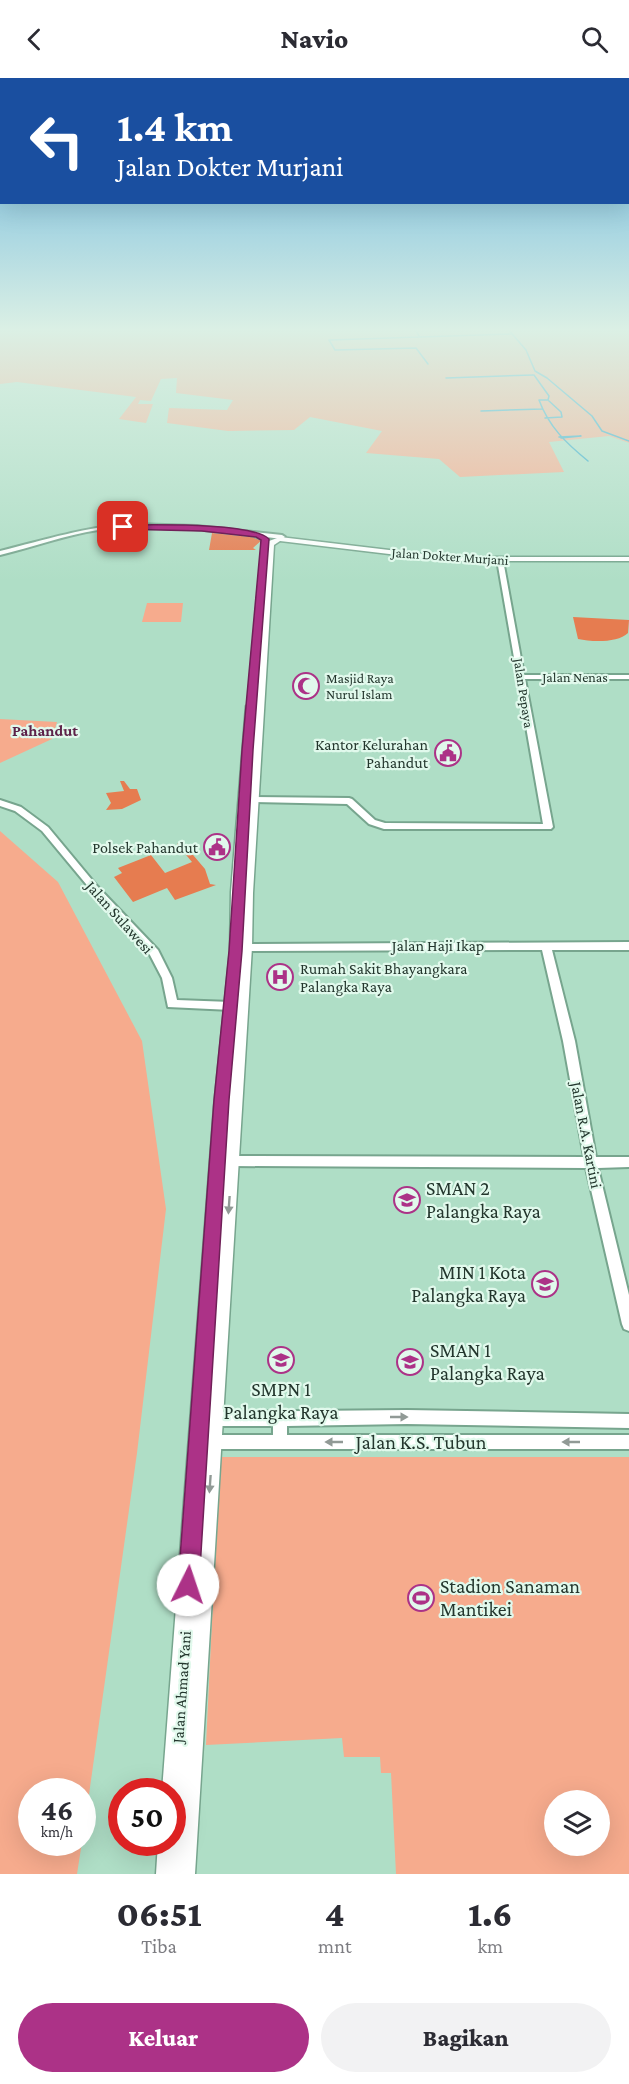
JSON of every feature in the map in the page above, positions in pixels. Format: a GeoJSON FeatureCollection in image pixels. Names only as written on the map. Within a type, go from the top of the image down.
{"type":"FeatureCollection","features":[{"type":"Feature","properties":{"kind":"main road","name":"Jalan Dokter Murjani"},"geometry":{"type":"LineString","coordinates":[[270,538],[449,556],[629,558]]}},
{"type":"Feature","properties":{"kind":"main road","name":"Jalan Ahmad Yani"},"geometry":{"type":"LineString","coordinates":[[184,1874],[213,1442],[231,1006],[270,538]]}},
{"type":"Feature","properties":{"kind":"main road","name":"Jalan Dokter Murjani"},"geometry":{"type":"LineString","coordinates":[[338,545],[448,559],[575,558]]}},
{"type":"Feature","properties":{"kind":"main road","name":"Jalan Ahmad Yani"},"geometry":{"type":"LineString","coordinates":[[174,1778],[220,1246],[232,1161],[228,1106],[246,947],[256,698]]}},
{"type":"Feature","properties":{"kind":"main road"},"geometry":{"type":"LineString","coordinates":[[167,1874],[168,1856]]}},
{"type":"Feature","properties":{"kind":"street","name":"Jalan Dokter Murjani"},"geometry":{"type":"LineString","coordinates":[[0,554],[82,532],[111,527],[202,528],[270,538]]}},
{"type":"Feature","properties":{"kind":"street","name":"Jalan Pepaya"},"geometry":{"type":"LineString","coordinates":[[253,800],[349,801],[372,822],[384,826],[548,827],[500,560]]}},
{"type":"Feature","properties":{"kind":"street","name":"Jalan Nenas"},"geometry":{"type":"LineString","coordinates":[[522,677],[629,677]]}},
{"type":"Feature","properties":{"kind":"street","name":"Jalan Sulawesi"},"geometry":{"type":"LineString","coordinates":[[0,802],[18,809],[36,822],[129,928],[154,953],[167,978],[171,1004],[231,1006]]}},
{"type":"Feature","properties":{"kind":"street","name":"Jalan R.A. Kartini"},"geometry":{"type":"LineString","coordinates":[[546,945],[569,1041],[591,1163],[629,1324]]}},
{"type":"Feature","properties":{"kind":"street","name":"Jalan Haji Ikap"},"geometry":{"type":"LineString","coordinates":[[246,947],[629,946]]}},
{"type":"Feature","properties":{"kind":"street"},"geometry":{"type":"LineString","coordinates":[[232,1161],[398,1164],[536,1161],[629,1162]]}},
{"type":"Feature","properties":{"kind":"street","name":"Jalan K.S. Tubun"},"geometry":{"type":"LineString","coordinates":[[214,1419],[407,1417],[629,1421]]}},
{"type":"Feature","properties":{"kind":"street"},"geometry":{"type":"LineString","coordinates":[[280,1418],[280,1442]]}},
{"type":"Feature","properties":{"kind":"street","name":"Jalan K.S. Tubun"},"geometry":{"type":"LineString","coordinates":[[213,1442],[629,1442]]}},
{"type":"Feature","properties":{"kind":"shaded area"},"geometry":{"type":"Polygon","coordinates":[[[124,413],[150,413],[146,423],[119,419],[124,413]]]}},
{"type":"Feature","properties":{"kind":"shaded area"},"geometry":{"type":"Polygon","coordinates":[[[168,413],[629,413],[629,443],[609,436],[549,442],[564,472],[460,477],[439,459],[366,453],[382,431],[310,417],[294,430],[228,431],[167,423],[168,413]]]}},
{"type":"Feature","properties":{"kind":"shaded area"},"geometry":{"type":"Polygon","coordinates":[[[212,533],[262,540],[253,548],[256,550],[209,550],[212,533]]]}},
{"type":"Feature","properties":{"kind":"shaded area"},"geometry":{"type":"Polygon","coordinates":[[[147,603],[183,603],[181,622],[142,622],[147,603]]]}},
{"type":"Feature","properties":{"kind":"shaded area"},"geometry":{"type":"Polygon","coordinates":[[[573,617],[629,620],[628,633],[611,640],[578,639],[573,617]]]}},
{"type":"Feature","properties":{"kind":"shaded area"},"geometry":{"type":"Polygon","coordinates":[[[0,719],[57,722],[52,739],[0,763],[0,719]]]}},
{"type":"Feature","properties":{"kind":"shaded area"},"geometry":{"type":"Polygon","coordinates":[[[120,781],[124,781],[130,789],[137,789],[141,800],[122,809],[106,810],[111,803],[106,793],[124,791],[120,781]]]}},
{"type":"Feature","properties":{"kind":"shaded area"},"geometry":{"type":"Polygon","coordinates":[[[0,831],[58,882],[142,1041],[166,1209],[137,1453],[91,1778],[18,1778],[18,1856],[80,1856],[77,1874],[0,1874],[0,831]]]}},
{"type":"Feature","properties":{"kind":"shaded area"},"geometry":{"type":"Polygon","coordinates":[[[182,842],[205,869],[210,884],[216,885],[175,900],[167,888],[133,902],[114,877],[122,873],[118,868],[151,855],[165,873],[192,862],[177,844],[182,842]]]}},
{"type":"Feature","properties":{"kind":"shaded area","name":"Stadion Sanaman Mantikei"},"geometry":{"type":"Polygon","coordinates":[[[220,1457],[629,1457],[629,1874],[396,1874],[391,1773],[381,1773],[380,1757],[344,1757],[342,1738],[206,1745],[220,1457]]]}},
{"type":"Feature","properties":{"kind":"waterway"},"geometry":{"type":"LineString","coordinates":[[545,413],[548,418]]}},
{"type":"Feature","properties":{"kind":"waterway"},"geometry":{"type":"LineString","coordinates":[[548,418],[562,417],[561,413]]}},
{"type":"Feature","properties":{"kind":"waterway"},"geometry":{"type":"LineString","coordinates":[[588,413],[602,431],[629,441]]}},
{"type":"Feature","properties":{"kind":"waterway"},"geometry":{"type":"LineString","coordinates":[[548,418],[562,437]]}},
{"type":"Feature","properties":{"kind":"waterway"},"geometry":{"type":"LineString","coordinates":[[562,437],[581,436],[562,438]]}},
{"type":"Feature","properties":{"kind":"waterway"},"geometry":{"type":"LineString","coordinates":[[562,438],[588,461]]}},
{"type":"Feature","properties":{"kind":"place","name":"Masjid Raya Nurul Islam"},"geometry":{"type":"Point","coordinates":[306,686]}},
{"type":"Feature","properties":{"kind":"place","name":"Kantor Kelurahan Pahandut"},"geometry":{"type":"Point","coordinates":[448,753]}},
{"type":"Feature","properties":{"kind":"place","name":"Polsek Pahandut"},"geometry":{"type":"Point","coordinates":[217,847]}},
{"type":"Feature","properties":{"kind":"place","name":"Rumah Sakit Bhayangkara Palangka Raya"},"geometry":{"type":"Point","coordinates":[280,977]}},
{"type":"Feature","properties":{"kind":"place","name":"SMAN 2 Palangka Raya"},"geometry":{"type":"Point","coordinates":[407,1200]}},
{"type":"Feature","properties":{"kind":"place","name":"MIN 1 Kota Palangka Raya"},"geometry":{"type":"Point","coordinates":[545,1284]}},
{"type":"Feature","properties":{"kind":"place","name":"SMPN 1 Palangka Raya"},"geometry":{"type":"Point","coordinates":[281,1360]}},
{"type":"Feature","properties":{"kind":"place","name":"SMAN 1 Palangka Raya"},"geometry":{"type":"Point","coordinates":[410,1362]}},
{"type":"Feature","properties":{"kind":"place","name":"Stadion Sanaman Mantikei"},"geometry":{"type":"Point","coordinates":[421,1598]}},
{"type":"Feature","properties":{"kind":"district","name":"Pahandut"},"geometry":{"type":"Point","coordinates":[45,730]}},
{"type":"Feature","properties":{"kind":"route"},"geometry":{"type":"LineString","coordinates":[[123,527],[202,528],[258,535],[265,539],[237,892],[236,951],[222,1100],[188,1585]]}}]}
